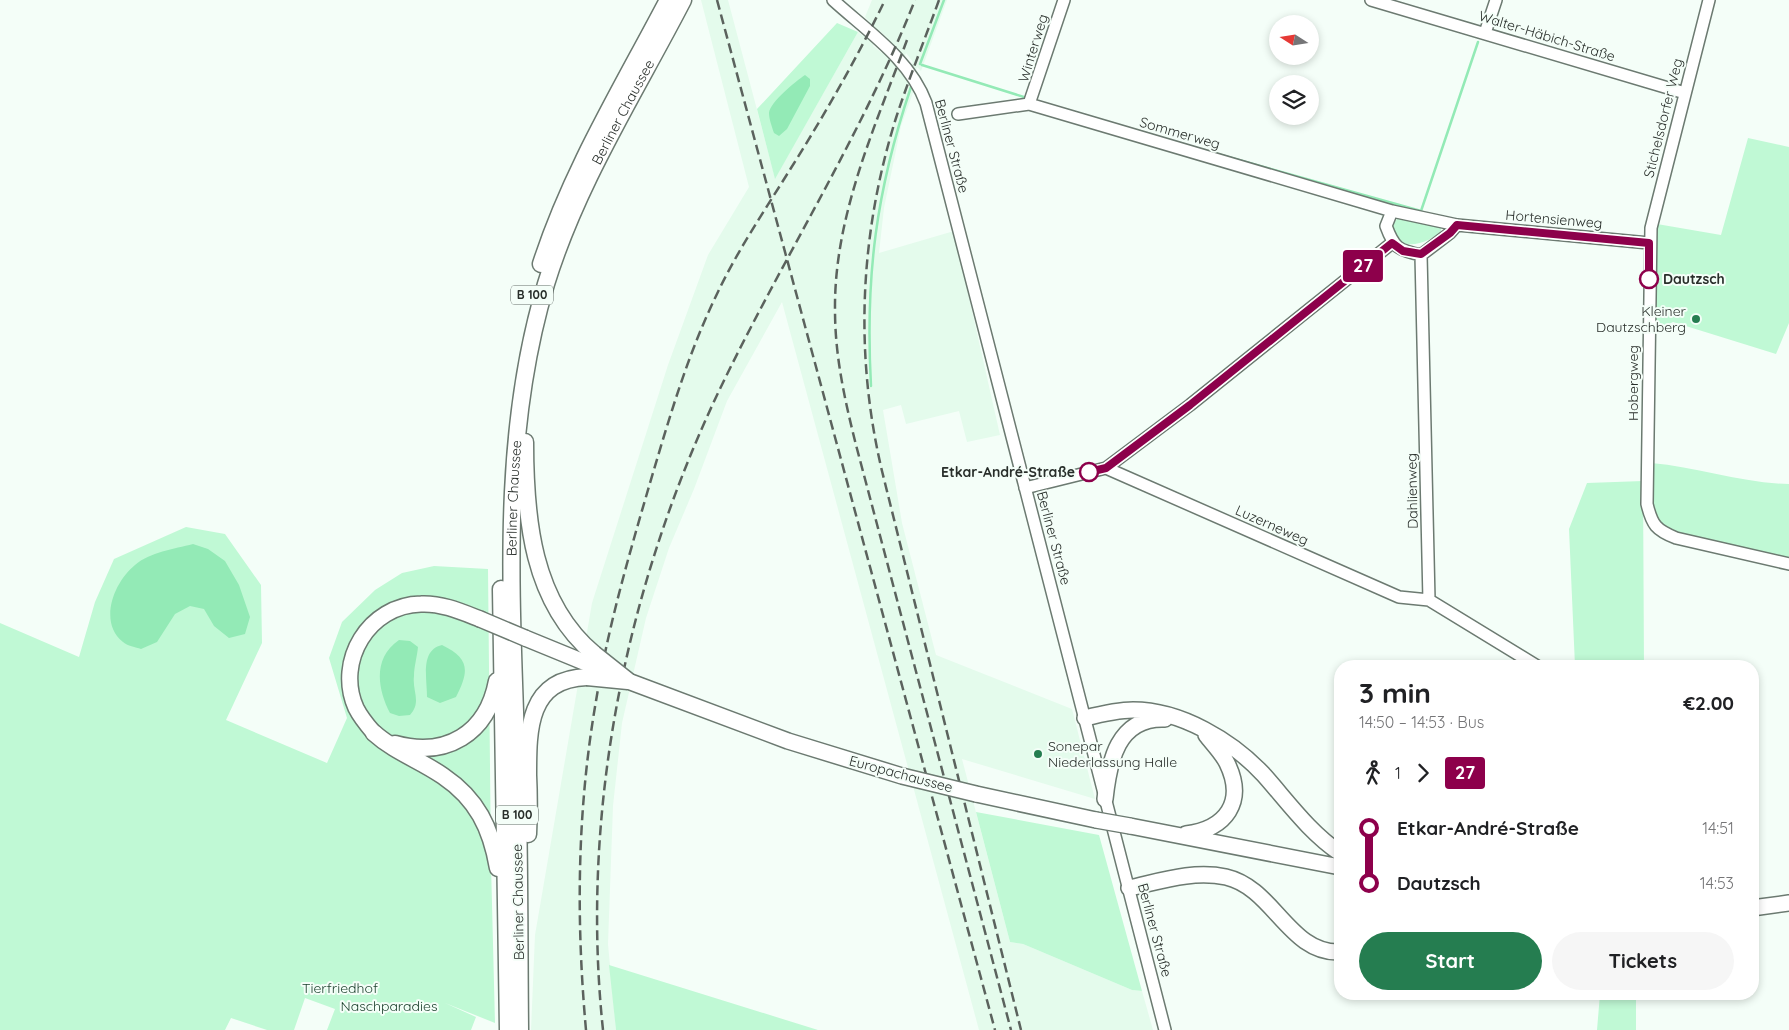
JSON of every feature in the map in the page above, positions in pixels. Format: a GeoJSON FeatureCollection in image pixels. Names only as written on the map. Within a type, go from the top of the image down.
{"type":"FeatureCollection","features":[{"type":"Feature","properties":{"kind":"highway","name":"Berliner Chaussee"},"geometry":{"type":"LineString","coordinates":[[508,1030],[501,544],[505,434],[516,362],[546,248],[567,195],[668,0]]}},
{"type":"Feature","properties":{"kind":"highway","name":"Berliner Chaussee"},"geometry":{"type":"LineString","coordinates":[[520,1030],[511,501],[516,435],[525,377],[541,301],[567,226],[606,143],[683,0]]}},
{"type":"Feature","properties":{"kind":"highway"},"geometry":{"type":"LineString","coordinates":[[525,377],[527,507],[534,546],[550,599],[591,665],[628,680]]}},
{"type":"Feature","properties":{"kind":"highway"},"geometry":{"type":"LineString","coordinates":[[374,733],[392,743],[413,749],[437,747],[458,741],[474,730],[493,700],[501,644]]}},
{"type":"Feature","properties":{"kind":"highway"},"geometry":{"type":"LineString","coordinates":[[591,665],[628,680]]}},
{"type":"Feature","properties":{"kind":"highway"},"geometry":{"type":"LineString","coordinates":[[519,940],[527,864],[530,726],[535,708],[543,695],[556,684],[573,678],[591,665]]}},
{"type":"Feature","properties":{"kind":"highway"},"geometry":{"type":"LineString","coordinates":[[374,733],[387,745],[443,776],[466,795],[483,816],[493,842],[507,922]]}},
{"type":"Feature","properties":{"kind":"main road"},"geometry":{"type":"LineString","coordinates":[[374,733],[356,708],[351,691],[350,672],[353,655],[361,637],[373,624],[394,610],[421,604],[457,610],[591,665]]}},
{"type":"Feature","properties":{"kind":"main road","name":"Europachaussee"},"geometry":{"type":"LineString","coordinates":[[628,680],[788,741],[902,776],[1096,820],[1334,862]]}},
{"type":"Feature","properties":{"kind":"main road"},"geometry":{"type":"LineString","coordinates":[[1085,718],[1115,711],[1136,710],[1181,720],[1216,736],[1252,762],[1334,857]]}},
{"type":"Feature","properties":{"kind":"main road"},"geometry":{"type":"LineString","coordinates":[[1105,799],[1109,769],[1114,752],[1126,734],[1154,719],[1181,720]]}},
{"type":"Feature","properties":{"kind":"main road"},"geometry":{"type":"LineString","coordinates":[[1177,835],[1198,833],[1214,827],[1230,809],[1234,795],[1233,778],[1226,762],[1201,730]]}},
{"type":"Feature","properties":{"kind":"main road"},"geometry":{"type":"LineString","coordinates":[[1129,888],[1188,874],[1209,874],[1229,877],[1250,888],[1267,901],[1300,938],[1314,948],[1326,953],[1334,952]]}},
{"type":"Feature","properties":{"kind":"main road"},"geometry":{"type":"LineString","coordinates":[[1759,907],[1789,903]]}},
{"type":"Feature","properties":{"kind":"street","name":"Berliner Straße"},"geometry":{"type":"LineString","coordinates":[[833,0],[891,52],[918,83],[930,118],[1165,1030]]}},
{"type":"Feature","properties":{"kind":"street","name":"Winterweg"},"geometry":{"type":"LineString","coordinates":[[1031,101],[1064,0]]}},
{"type":"Feature","properties":{"kind":"street","name":"Walter-Häbich-Straße"},"geometry":{"type":"LineString","coordinates":[[1371,0],[1685,93]]}},
{"type":"Feature","properties":{"kind":"street"},"geometry":{"type":"LineString","coordinates":[[1485,34],[1496,0]]}},
{"type":"Feature","properties":{"kind":"street","name":"Stichelsdorfer Weg"},"geometry":{"type":"LineString","coordinates":[[1649,243],[1651,228],[1709,0]]}},
{"type":"Feature","properties":{"kind":"street","name":"Sommerweg"},"geometry":{"type":"LineString","coordinates":[[958,114],[1031,101],[1392,211],[1457,225]]}},
{"type":"Feature","properties":{"kind":"street"},"geometry":{"type":"LineString","coordinates":[[1392,211],[1386,226],[1392,243],[1403,251],[1421,254],[1450,233],[1457,225]]}},
{"type":"Feature","properties":{"kind":"street","name":"Hortensienweg"},"geometry":{"type":"LineString","coordinates":[[1457,225],[1649,243]]}},
{"type":"Feature","properties":{"kind":"street"},"geometry":{"type":"LineString","coordinates":[[1025,488],[1106,468],[1190,405],[1392,243]]}},
{"type":"Feature","properties":{"kind":"street","name":"Hobergweg"},"geometry":{"type":"LineString","coordinates":[[1649,243],[1647,504],[1652,522],[1661,532],[1676,538],[1789,564]]}},
{"type":"Feature","properties":{"kind":"street","name":"Dahlienweg"},"geometry":{"type":"LineString","coordinates":[[1421,254],[1429,600]]}},
{"type":"Feature","properties":{"kind":"street","name":"Luzerneweg"},"geometry":{"type":"LineString","coordinates":[[1106,468],[1400,597],[1429,600]]}},
{"type":"Feature","properties":{"kind":"street"},"geometry":{"type":"LineString","coordinates":[[1429,600],[1527,660]]}},
{"type":"Feature","properties":{"kind":"shaded area"},"geometry":{"type":"Polygon","coordinates":[[[701,0],[728,0],[775,178],[858,32],[863,36],[870,22],[865,17],[872,0],[947,0],[921,71],[917,67],[911,85],[914,90],[901,126],[884,208],[879,253],[954,231],[1000,435],[967,442],[959,411],[906,424],[901,405],[883,410],[902,523],[936,655],[1072,709],[1095,799],[962,759],[1010,942],[1023,944],[1132,990],[1142,991],[1153,1030],[979,1030],[782,302],[727,401],[694,489],[669,548],[646,618],[622,723],[613,806],[608,944],[616,1030],[531,1030],[535,935],[592,603],[668,365],[708,255],[749,187],[701,0]],[[880,31],[873,46],[882,53],[888,38],[880,31]],[[906,53],[900,72],[906,79],[913,62],[906,53]]]}},
{"type":"Feature","properties":{"kind":"shaded area"},"geometry":{"type":"Polygon","coordinates":[[[805,75],[810,79],[810,86],[787,129],[779,136],[774,133],[769,115],[770,108],[784,92],[805,75]]]}},
{"type":"Feature","properties":{"kind":"shaded area"},"geometry":{"type":"Polygon","coordinates":[[[193,544],[208,549],[225,561],[239,585],[250,617],[245,634],[229,638],[214,626],[204,609],[190,606],[175,614],[157,642],[141,649],[125,643],[115,634],[111,624],[110,613],[115,592],[127,572],[148,557],[193,544]]]}},
{"type":"Feature","properties":{"kind":"shaded area"},"geometry":{"type":"Polygon","coordinates":[[[399,640],[410,641],[418,647],[414,673],[416,701],[414,710],[410,715],[399,716],[390,713],[382,694],[380,674],[381,664],[385,655],[399,640]]]}},
{"type":"Feature","properties":{"kind":"shaded area"},"geometry":{"type":"Polygon","coordinates":[[[442,645],[458,655],[462,660],[465,672],[461,688],[456,697],[440,703],[427,697],[426,666],[430,653],[442,645]]]}},
{"type":"Feature","properties":{"kind":"green space"},"geometry":{"type":"Polygon","coordinates":[[[837,23],[858,32],[775,179],[757,109],[837,23]]]}},
{"type":"Feature","properties":{"kind":"green space"},"geometry":{"type":"Polygon","coordinates":[[[1748,138],[1789,147],[1789,323],[1776,354],[1673,322],[1653,332],[1657,224],[1721,235],[1748,138]]]}},
{"type":"Feature","properties":{"kind":"green space"},"geometry":{"type":"Polygon","coordinates":[[[1402,218],[1441,227],[1441,231],[1432,238],[1419,243],[1406,244],[1400,242],[1395,237],[1391,227],[1397,219],[1402,218]]]}},
{"type":"Feature","properties":{"kind":"green space"},"geometry":{"type":"Polygon","coordinates":[[[1651,463],[1754,481],[1789,484],[1789,560],[1681,536],[1669,530],[1661,523],[1653,506],[1651,497],[1651,463]]]}},
{"type":"Feature","properties":{"kind":"green space"},"geometry":{"type":"Polygon","coordinates":[[[1643,481],[1644,660],[1575,660],[1569,529],[1587,483],[1643,481]]]}},
{"type":"Feature","properties":{"kind":"green space"},"geometry":{"type":"Polygon","coordinates":[[[186,527],[225,534],[261,585],[262,643],[226,720],[327,763],[347,718],[329,658],[342,622],[375,590],[402,573],[434,566],[488,569],[491,864],[495,1023],[445,1003],[476,1017],[471,1030],[327,1030],[335,1009],[305,998],[294,1030],[267,1030],[231,1018],[225,1030],[0,1030],[0,623],[79,657],[95,602],[114,559],[186,527]]]}},
{"type":"Feature","properties":{"kind":"green space"},"geometry":{"type":"Polygon","coordinates":[[[976,812],[1099,835],[1142,991],[1132,990],[1023,944],[1010,942],[976,812]]]}},
{"type":"Feature","properties":{"kind":"green space"},"geometry":{"type":"Polygon","coordinates":[[[609,965],[818,1030],[616,1030],[609,965]]]}},
{"type":"Feature","properties":{"kind":"green space"},"geometry":{"type":"Polygon","coordinates":[[[1600,1000],[1636,1000],[1636,1030],[1597,1030],[1600,1000]]]}},
{"type":"Feature","properties":{"kind":"waterway"},"geometry":{"type":"LineString","coordinates":[[920,64],[944,0]]}},
{"type":"Feature","properties":{"kind":"waterway"},"geometry":{"type":"LineString","coordinates":[[1214,153],[1421,211],[1478,42]]}},
{"type":"Feature","properties":{"kind":"waterway"},"geometry":{"type":"LineString","coordinates":[[922,65],[1027,98]]}},
{"type":"Feature","properties":{"kind":"waterway"},"geometry":{"type":"LineString","coordinates":[[871,386],[870,308],[876,235],[889,162],[911,87]]}},
{"type":"Feature","properties":{"kind":"railway"},"geometry":{"type":"LineString","coordinates":[[717,0],[995,1030]]}},
{"type":"Feature","properties":{"kind":"railway"},"geometry":{"type":"LineString","coordinates":[[586,1030],[580,906],[580,865],[585,783],[601,673],[620,591],[642,510],[679,388],[696,342],[724,279],[840,86],[885,0]]}},
{"type":"Feature","properties":{"kind":"railway"},"geometry":{"type":"LineString","coordinates":[[603,1030],[598,949],[598,867],[605,785],[617,704],[635,624],[658,545],[685,468],[718,393],[742,344],[846,150],[894,51],[915,0]]}},
{"type":"Feature","properties":{"kind":"railway"},"geometry":{"type":"LineString","coordinates":[[939,0],[896,118],[884,161],[875,205],[868,249],[865,293],[867,382],[873,427],[882,471],[1021,1030]]}},
{"type":"Feature","properties":{"kind":"railway"},"geometry":{"type":"LineString","coordinates":[[907,40],[870,139],[849,206],[841,240],[836,275],[835,327],[839,362],[856,445],[1011,1030]]}},
{"type":"Feature","properties":{"kind":"bus line","name":"27"},"geometry":{"type":"LineString","coordinates":[[1089,472],[1106,468],[1190,405],[1392,243],[1403,251],[1421,254],[1450,233],[1457,225],[1649,243],[1649,279]]}},
{"type":"Feature","properties":{"kind":"place","name":"Dautzsch"},"geometry":{"type":"Point","coordinates":[1649,279]}},
{"type":"Feature","properties":{"kind":"place","name":"Kleiner Dautzschberg"},"geometry":{"type":"Point","coordinates":[1696,319]}},
{"type":"Feature","properties":{"kind":"place","name":"Etkar-André-Straße"},"geometry":{"type":"Point","coordinates":[1089,472]}},
{"type":"Feature","properties":{"kind":"place","name":"Sonepar Niederlassung Halle"},"geometry":{"type":"Point","coordinates":[1038,754]}},
{"type":"Feature","properties":{"kind":"park label","name":"Tierfriedhof"},"geometry":{"type":"Point","coordinates":[340,988]}},
{"type":"Feature","properties":{"kind":"park label","name":"Naschparadies"},"geometry":{"type":"Point","coordinates":[389,1006]}}]}
